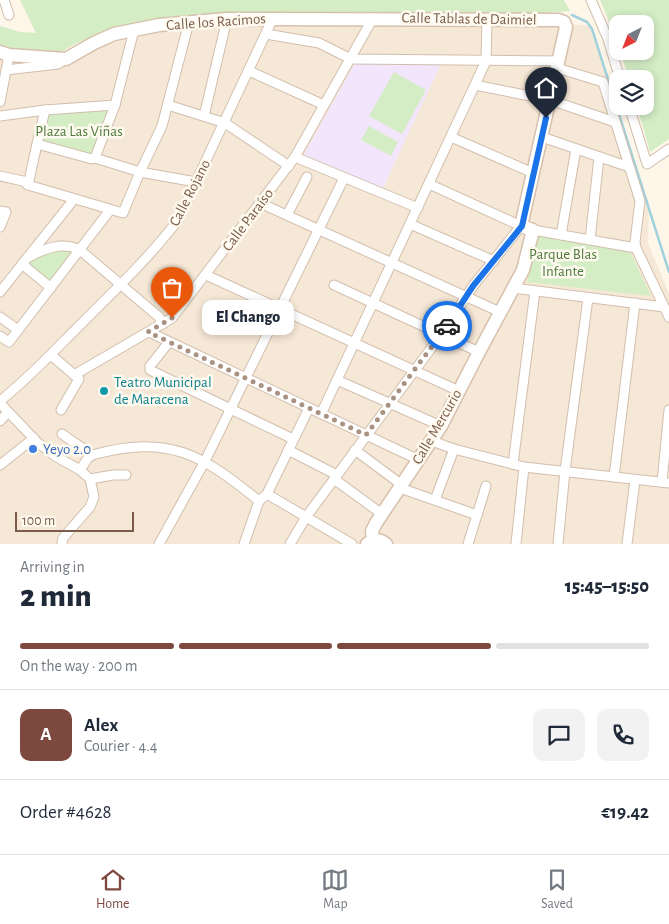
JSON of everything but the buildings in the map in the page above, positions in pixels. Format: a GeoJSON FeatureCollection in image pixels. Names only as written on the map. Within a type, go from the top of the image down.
{"type":"FeatureCollection","features":[{"type":"Feature","properties":{"kind":"street"},"geometry":{"type":"LineString","coordinates":[[4,0],[9,15]]}},
{"type":"Feature","properties":{"kind":"street"},"geometry":{"type":"LineString","coordinates":[[591,0],[608,39],[617,70]]}},
{"type":"Feature","properties":{"kind":"street","name":"Calle los Racimos"},"geometry":{"type":"LineString","coordinates":[[6,70],[58,64],[94,43],[114,34],[189,22],[273,18],[373,18]]}},
{"type":"Feature","properties":{"kind":"street","name":"Calle Rojano"},"geometry":{"type":"LineString","coordinates":[[0,402],[22,384],[121,284],[162,241],[178,220],[273,18]]}},
{"type":"Feature","properties":{"kind":"street","name":"Calle Tablas de Daimiel"},"geometry":{"type":"LineString","coordinates":[[373,18],[559,20],[564,22]]}},
{"type":"Feature","properties":{"kind":"street","name":"Calle Paraíso"},"geometry":{"type":"LineString","coordinates":[[74,375],[172,318],[206,276],[295,157],[373,18]]}},
{"type":"Feature","properties":{"kind":"street"},"geometry":{"type":"LineString","coordinates":[[204,116],[227,19]]}},
{"type":"Feature","properties":{"kind":"street"},"geometry":{"type":"LineString","coordinates":[[321,414],[486,61],[487,19]]}},
{"type":"Feature","properties":{"kind":"street"},"geometry":{"type":"LineString","coordinates":[[0,176],[23,181],[28,185],[123,214],[140,172],[156,140],[168,105],[189,22]]}},
{"type":"Feature","properties":{"kind":"street","name":"Calle Mercurio"},"geometry":{"type":"LineString","coordinates":[[370,542],[372,531],[382,514],[442,426],[523,270],[533,173],[566,27],[564,22]]}},
{"type":"Feature","properties":{"kind":"street"},"geometry":{"type":"LineString","coordinates":[[95,158],[115,105],[134,30]]}},
{"type":"Feature","properties":{"kind":"street"},"geometry":{"type":"LineString","coordinates":[[266,34],[319,43],[351,59],[486,61],[558,65],[603,82],[640,201],[635,242],[636,248],[669,318]]}},
{"type":"Feature","properties":{"kind":"street"},"geometry":{"type":"LineString","coordinates":[[0,102],[6,70],[5,54],[66,59]]}},
{"type":"Feature","properties":{"kind":"street"},"geometry":{"type":"LineString","coordinates":[[249,71],[324,105]]}},
{"type":"Feature","properties":{"kind":"street"},"geometry":{"type":"LineString","coordinates":[[475,85],[550,100],[615,122]]}},
{"type":"Feature","properties":{"kind":"street"},"geometry":{"type":"LineString","coordinates":[[0,116],[45,110],[115,105]]}},
{"type":"Feature","properties":{"kind":"street"},"geometry":{"type":"LineString","coordinates":[[168,105],[225,123],[288,166]]}},
{"type":"Feature","properties":{"kind":"street"},"geometry":{"type":"LineString","coordinates":[[28,185],[45,110]]}},
{"type":"Feature","properties":{"kind":"street"},"geometry":{"type":"LineString","coordinates":[[632,115],[647,164],[669,149]]}},
{"type":"Feature","properties":{"kind":"street"},"geometry":{"type":"LineString","coordinates":[[542,136],[629,167]]}},
{"type":"Feature","properties":{"kind":"street"},"geometry":{"type":"LineString","coordinates":[[451,137],[533,173]]}},
{"type":"Feature","properties":{"kind":"street"},"geometry":{"type":"LineString","coordinates":[[37,144],[92,159],[95,158],[140,172],[196,182]]}},
{"type":"Feature","properties":{"kind":"street"},"geometry":{"type":"LineString","coordinates":[[561,235],[576,149]]}},
{"type":"Feature","properties":{"kind":"street"},"geometry":{"type":"LineString","coordinates":[[295,157],[418,208]]}},
{"type":"Feature","properties":{"kind":"street"},"geometry":{"type":"LineString","coordinates":[[590,240],[599,157]]}},
{"type":"Feature","properties":{"kind":"street"},"geometry":{"type":"LineString","coordinates":[[287,215],[306,177]]}},
{"type":"Feature","properties":{"kind":"street"},"geometry":{"type":"LineString","coordinates":[[163,543],[344,178]]}},
{"type":"Feature","properties":{"kind":"street"},"geometry":{"type":"LineString","coordinates":[[429,184],[527,228],[636,248]]}},
{"type":"Feature","properties":{"kind":"street"},"geometry":{"type":"LineString","coordinates":[[0,292],[71,203],[72,198]]}},
{"type":"Feature","properties":{"kind":"street"},"geometry":{"type":"LineString","coordinates":[[260,203],[500,312]]}},
{"type":"Feature","properties":{"kind":"street"},"geometry":{"type":"LineString","coordinates":[[0,336],[9,342],[110,210]]}},
{"type":"Feature","properties":{"kind":"street"},"geometry":{"type":"LineString","coordinates":[[0,211],[6,212],[0,228]]}},
{"type":"Feature","properties":{"kind":"street"},"geometry":{"type":"LineString","coordinates":[[410,224],[494,261]]}},
{"type":"Feature","properties":{"kind":"street"},"geometry":{"type":"LineString","coordinates":[[290,544],[306,517],[441,335],[466,296],[494,261],[527,228]]}},
{"type":"Feature","properties":{"kind":"street"},"geometry":{"type":"LineString","coordinates":[[25,261],[43,249],[52,247],[69,246],[80,250],[159,317],[163,324]]}},
{"type":"Feature","properties":{"kind":"street"},"geometry":{"type":"LineString","coordinates":[[25,261],[51,288]]}},
{"type":"Feature","properties":{"kind":"street"},"geometry":{"type":"LineString","coordinates":[[206,276],[459,391]]}},
{"type":"Feature","properties":{"kind":"street"},"geometry":{"type":"LineString","coordinates":[[334,284],[479,352]]}},
{"type":"Feature","properties":{"kind":"street"},"geometry":{"type":"LineString","coordinates":[[513,288],[664,307]]}},
{"type":"Feature","properties":{"kind":"street"},"geometry":{"type":"LineString","coordinates":[[513,464],[535,291]]}},
{"type":"Feature","properties":{"kind":"street"},"geometry":{"type":"LineString","coordinates":[[558,544],[565,471],[588,298]]}},
{"type":"Feature","properties":{"kind":"street"},"geometry":{"type":"LineString","coordinates":[[614,477],[635,303]]}},
{"type":"Feature","properties":{"kind":"street"},"geometry":{"type":"LineString","coordinates":[[0,317],[18,330]]}},
{"type":"Feature","properties":{"kind":"street"},"geometry":{"type":"LineString","coordinates":[[148,332],[419,460]]}},
{"type":"Feature","properties":{"kind":"street"},"geometry":{"type":"LineString","coordinates":[[170,342],[150,366],[150,370],[293,439]]}},
{"type":"Feature","properties":{"kind":"street"},"geometry":{"type":"LineString","coordinates":[[51,355],[79,379],[61,410]]}},
{"type":"Feature","properties":{"kind":"street"},"geometry":{"type":"LineString","coordinates":[[337,380],[442,426]]}},
{"type":"Feature","properties":{"kind":"street"},"geometry":{"type":"LineString","coordinates":[[0,402],[34,438],[55,456],[80,470],[90,479],[94,498],[90,507],[63,538],[62,543]]}},
{"type":"Feature","properties":{"kind":"street"},"geometry":{"type":"LineString","coordinates":[[244,544],[259,501],[267,494],[309,408]]}},
{"type":"Feature","properties":{"kind":"street"},"geometry":{"type":"LineString","coordinates":[[432,441],[454,449],[524,467],[666,483],[669,410]]}},
{"type":"Feature","properties":{"kind":"street"},"geometry":{"type":"LineString","coordinates":[[0,421],[8,412]]}},
{"type":"Feature","properties":{"kind":"street"},"geometry":{"type":"LineString","coordinates":[[62,434],[92,454]]}},
{"type":"Feature","properties":{"kind":"street"},"geometry":{"type":"LineString","coordinates":[[0,466],[34,438]]}},
{"type":"Feature","properties":{"kind":"street"},"geometry":{"type":"LineString","coordinates":[[80,470],[92,454],[136,446],[160,447],[184,452],[204,461],[236,482],[259,501]]}},
{"type":"Feature","properties":{"kind":"street"},"geometry":{"type":"LineString","coordinates":[[435,500],[454,449]]}},
{"type":"Feature","properties":{"kind":"street"},"geometry":{"type":"LineString","coordinates":[[288,450],[335,477],[382,514]]}},
{"type":"Feature","properties":{"kind":"street"},"geometry":{"type":"LineString","coordinates":[[355,450],[401,486],[477,515]]}},
{"type":"Feature","properties":{"kind":"street"},"geometry":{"type":"LineString","coordinates":[[516,544],[524,467]]}},
{"type":"Feature","properties":{"kind":"street"},"geometry":{"type":"LineString","coordinates":[[90,479],[112,475],[126,475]]}},
{"type":"Feature","properties":{"kind":"street"},"geometry":{"type":"LineString","coordinates":[[627,544],[635,480]]}},
{"type":"Feature","properties":{"kind":"street"},"geometry":{"type":"LineString","coordinates":[[468,544],[486,486]]}},
{"type":"Feature","properties":{"kind":"street"},"geometry":{"type":"LineString","coordinates":[[267,494],[352,544]]}},
{"type":"Feature","properties":{"kind":"street"},"geometry":{"type":"LineString","coordinates":[[370,542],[380,540],[386,544],[391,544]]}},
{"type":"Feature","properties":{"kind":"shaded area"},"geometry":{"type":"Polygon","coordinates":[[[559,23],[589,26],[609,85],[609,115],[619,115],[649,204],[648,243],[669,294],[669,544],[0,544],[0,54],[69,61],[102,44],[125,37],[191,25],[559,23]]]}},
{"type":"Feature","properties":{"kind":"shaded area"},"geometry":{"type":"Polygon","coordinates":[[[355,63],[441,64],[383,188],[303,156],[355,63]]]}},
{"type":"Feature","properties":{"kind":"green space"},"geometry":{"type":"Polygon","coordinates":[[[20,0],[564,0],[570,11],[534,14],[422,15],[362,13],[183,18],[142,22],[106,30],[60,53],[0,49],[0,26],[20,32],[36,33],[20,0]]]}},
{"type":"Feature","properties":{"kind":"green space"},"geometry":{"type":"Polygon","coordinates":[[[600,0],[669,0],[669,139],[650,152],[640,115],[654,115],[654,70],[626,70],[623,60],[654,60],[654,15],[609,15],[609,21],[600,0]]]}},
{"type":"Feature","properties":{"kind":"green space"},"geometry":{"type":"Polygon","coordinates":[[[394,72],[426,90],[402,134],[369,116],[394,72]]]}},
{"type":"Feature","properties":{"kind":"green space","name":"Plaza Las Viñas"},"geometry":{"type":"Polygon","coordinates":[[[111,108],[92,157],[40,141],[47,111],[111,108]]]}},
{"type":"Feature","properties":{"kind":"green space"},"geometry":{"type":"Polygon","coordinates":[[[369,126],[398,142],[391,156],[361,140],[369,126]]]}},
{"type":"Feature","properties":{"kind":"green space","name":"Parque Blas Infante"},"geometry":{"type":"Polygon","coordinates":[[[539,235],[629,249],[651,296],[527,282],[539,235]]]}},
{"type":"Feature","properties":{"kind":"green space"},"geometry":{"type":"Polygon","coordinates":[[[53,250],[75,252],[50,285],[26,264],[53,250]]]}},
{"type":"Feature","properties":{"kind":"waterway"},"geometry":{"type":"LineString","coordinates":[[572,15],[587,22],[592,29],[669,272]]}},
{"type":"Feature","properties":{"kind":"way so far"},"geometry":{"type":"LineString","coordinates":[[172,318],[148,332],[366,435],[447,326]]}},
{"type":"Feature","properties":{"kind":"place","name":"El Chango"},"geometry":{"type":"Point","coordinates":[172,318]}},
{"type":"Feature","properties":{"kind":"place","name":"Teatro Municipal de Maracena"},"geometry":{"type":"Point","coordinates":[104,391]}},
{"type":"Feature","properties":{"kind":"place","name":"Yeyo 2.0"},"geometry":{"type":"Point","coordinates":[33,449]}},
{"type":"Feature","properties":{"kind":"route"},"geometry":{"type":"LineString","coordinates":[[447,326],[473,286],[522,226],[546,118]]}}]}
